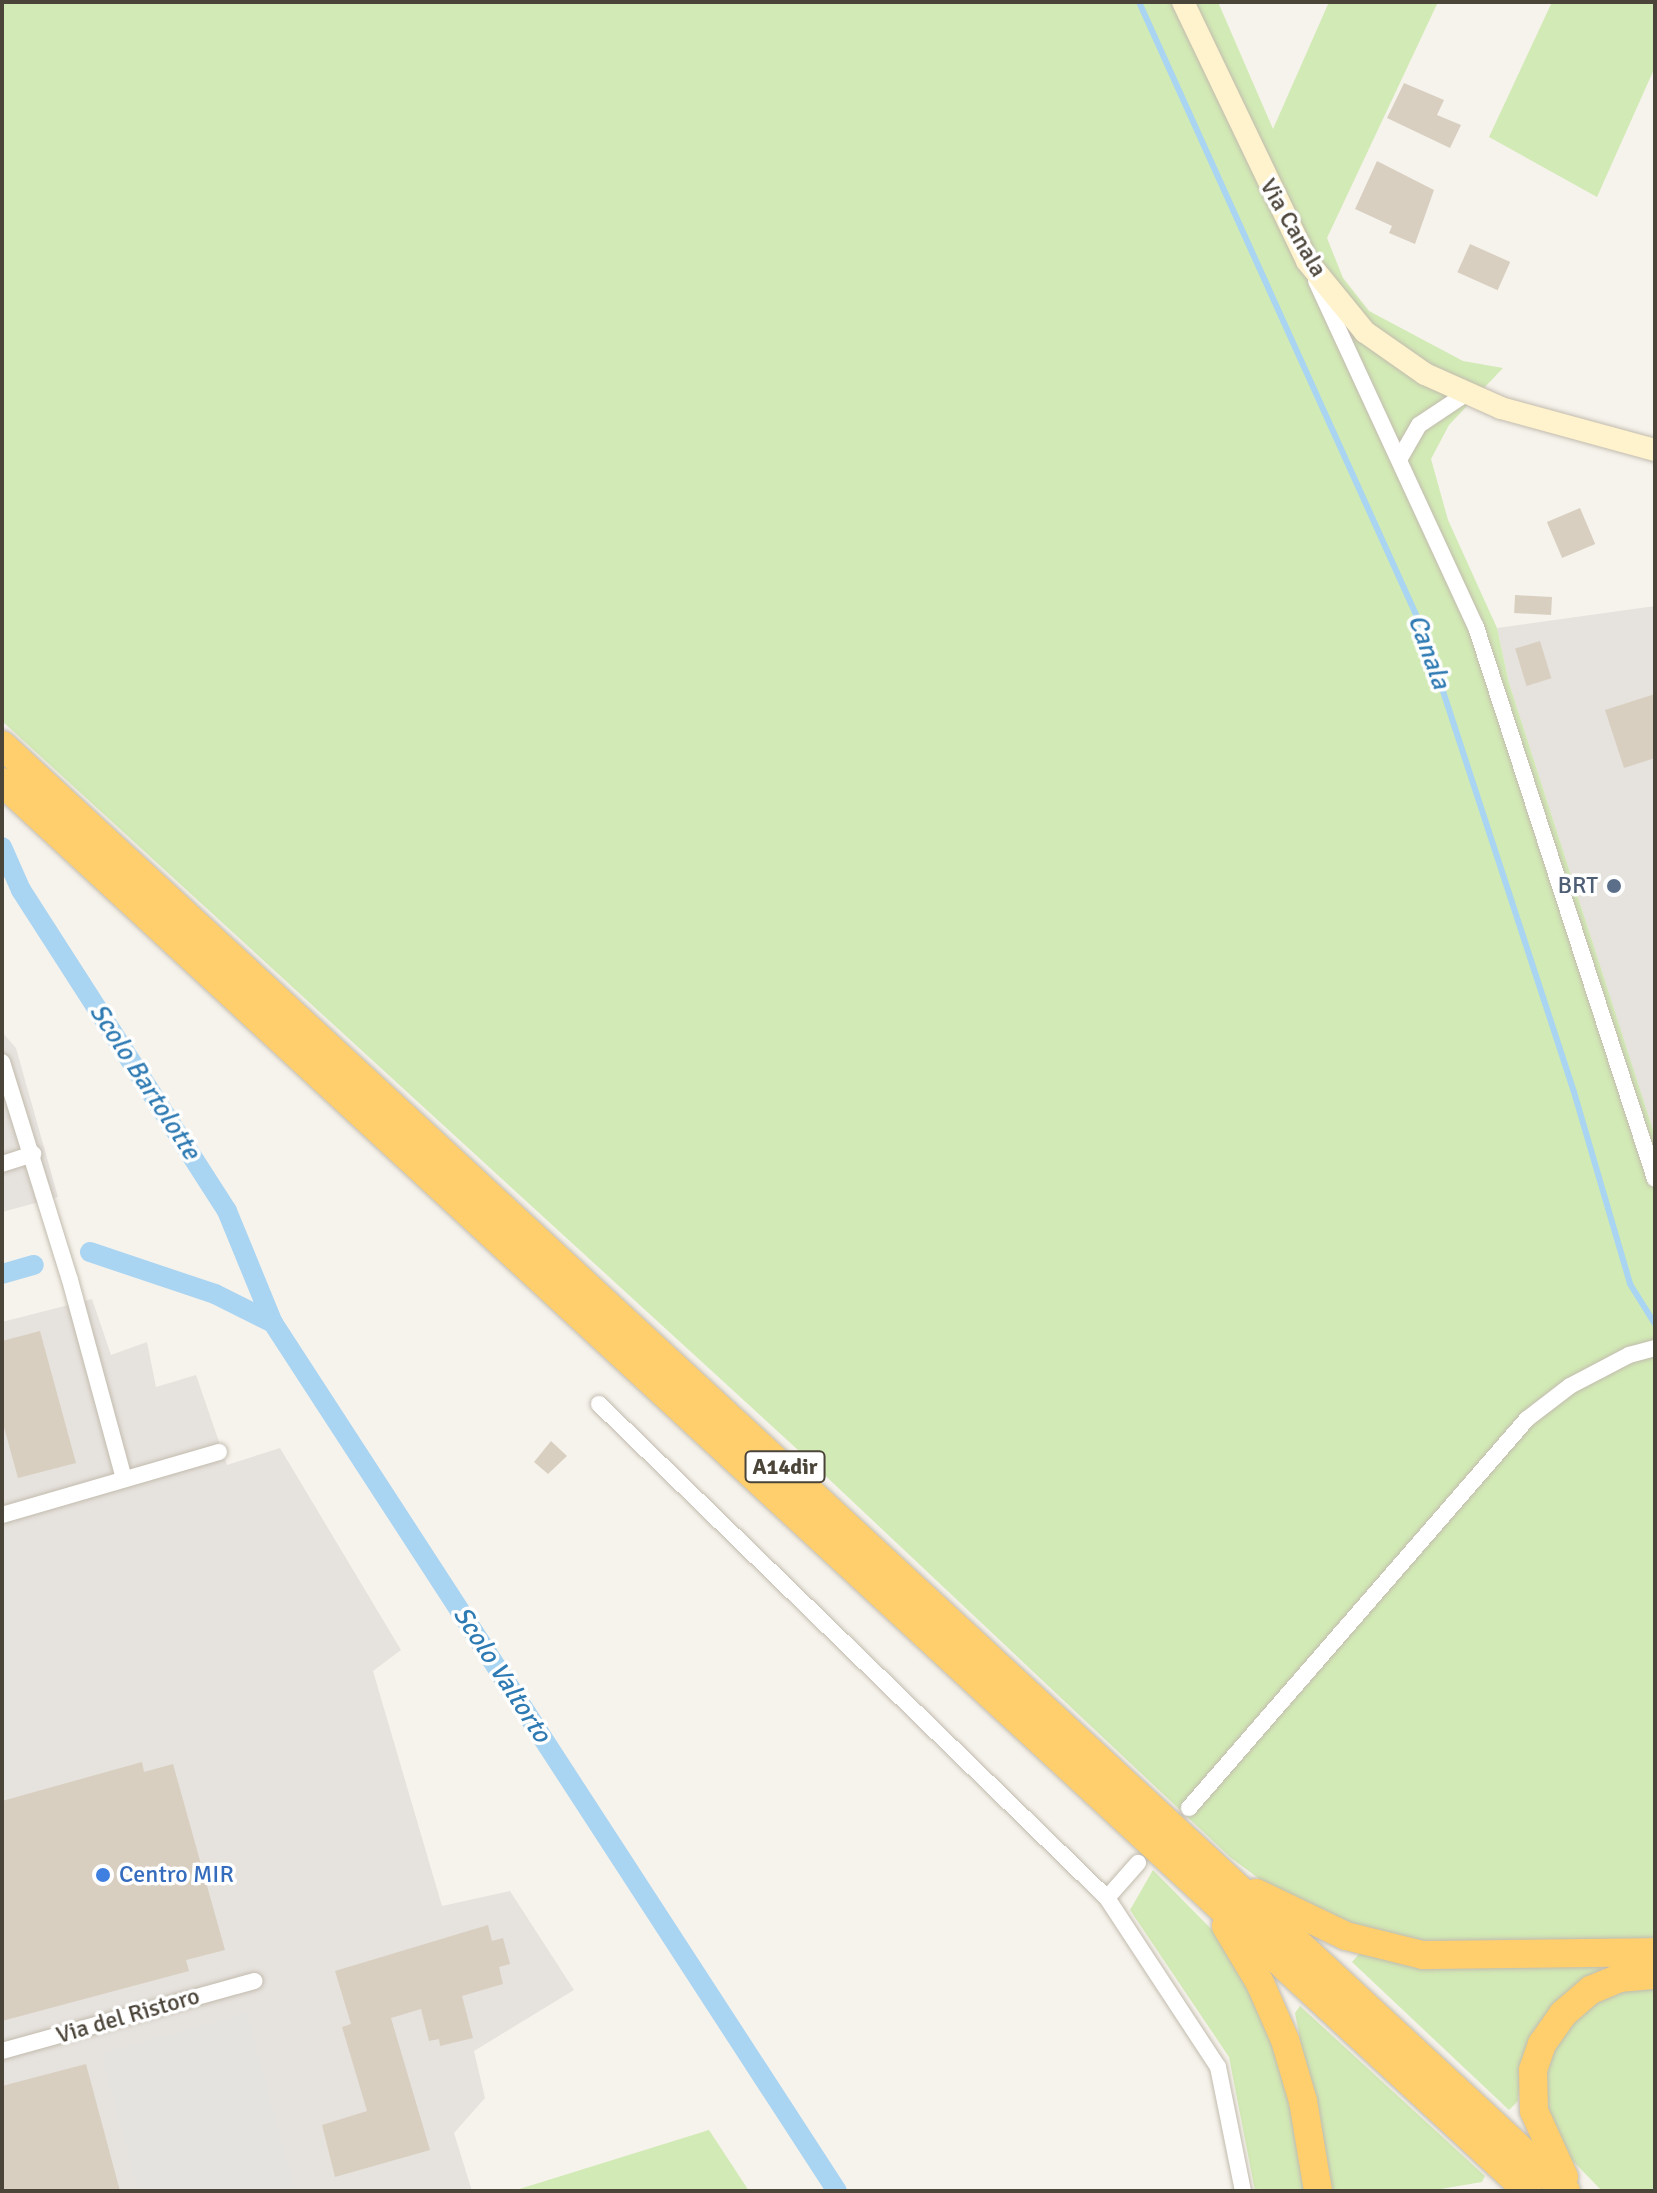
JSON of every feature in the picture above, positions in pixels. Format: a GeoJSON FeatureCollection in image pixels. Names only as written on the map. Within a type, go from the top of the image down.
{"type":"FeatureCollection","features":[{"type":"Feature","properties":{"kind":"highway","name":"A14dir"},"geometry":{"type":"LineString","coordinates":[[2,745],[1566,2191]]}},
{"type":"Feature","properties":{"kind":"highway","name":"A14dir"},"geometry":{"type":"LineString","coordinates":[[2,782],[1528,2191]]}},
{"type":"Feature","properties":{"kind":"highway"},"geometry":{"type":"LineString","coordinates":[[1177,1866],[1223,1922],[1274,2011],[1299,2085],[1318,2191]]}},
{"type":"Feature","properties":{"kind":"highway"},"geometry":{"type":"LineString","coordinates":[[1222,1876],[1316,1924],[1397,1951],[1423,1955],[1655,1952]]}},
{"type":"Feature","properties":{"kind":"highway"},"geometry":{"type":"LineString","coordinates":[[1573,2191],[1534,2111],[1537,2056],[1552,2028],[1583,1995],[1619,1978],[1655,1975]]}},
{"type":"Feature","properties":{"kind":"street","name":"Via Canala"},"geometry":{"type":"LineString","coordinates":[[1183,2],[1307,261],[1365,332],[1425,374],[1501,408],[1655,450]]}},
{"type":"Feature","properties":{"kind":"street"},"geometry":{"type":"LineString","coordinates":[[1307,261],[1476,627],[1655,1179]]}},
{"type":"Feature","properties":{"kind":"street"},"geometry":{"type":"LineString","coordinates":[[1400,458],[1419,425],[1467,393]]}},
{"type":"Feature","properties":{"kind":"street"},"geometry":{"type":"LineString","coordinates":[[2,1062],[70,1280],[124,1479]]}},
{"type":"Feature","properties":{"kind":"street"},"geometry":{"type":"LineString","coordinates":[[2,1164],[33,1154]]}},
{"type":"Feature","properties":{"kind":"street"},"geometry":{"type":"LineString","coordinates":[[1189,1808],[1527,1419],[1570,1386],[1650,1349]]}},
{"type":"Feature","properties":{"kind":"street"},"geometry":{"type":"LineString","coordinates":[[599,1404],[1107,1898],[1218,2067],[1243,2191]]}},
{"type":"Feature","properties":{"kind":"street"},"geometry":{"type":"LineString","coordinates":[[2,1515],[219,1452]]}},
{"type":"Feature","properties":{"kind":"street"},"geometry":{"type":"LineString","coordinates":[[1107,1898],[1138,1863]]}},
{"type":"Feature","properties":{"kind":"street","name":"Via del Ristoro"},"geometry":{"type":"LineString","coordinates":[[2,2051],[254,1981]]}},
{"type":"Feature","properties":{"kind":"shaded area","name":"BRT"},"geometry":{"type":"Polygon","coordinates":[[[1655,606],[1655,1136],[1509,683],[1497,628],[1655,606]]]}},
{"type":"Feature","properties":{"kind":"shaded area"},"geometry":{"type":"Polygon","coordinates":[[[2,1032],[16,1048],[58,1197],[2,1212],[2,1032]]]}},
{"type":"Feature","properties":{"kind":"shaded area"},"geometry":{"type":"Polygon","coordinates":[[[92,1299],[111,1355],[147,1342],[156,1387],[196,1375],[227,1465],[280,1448],[401,1650],[373,1671],[442,1906],[510,1891],[574,1990],[474,2051],[485,2098],[454,2133],[472,2191],[2,2191],[2,1322],[92,1299]]]}},
{"type":"Feature","properties":{"kind":"shaded area"},"geometry":{"type":"Polygon","coordinates":[[[247,2013],[295,2191],[138,2191],[101,2053],[247,2013]]]}},
{"type":"Feature","properties":{"kind":"green space"},"geometry":{"type":"Polygon","coordinates":[[[2,2],[1218,2],[1273,129],[1329,2],[1438,2],[1327,238],[1343,278],[1369,311],[1463,361],[1503,368],[1449,425],[1431,459],[1448,520],[1497,628],[1509,683],[1655,1136],[1655,1941],[1414,1943],[1345,1929],[1283,1896],[1231,1858],[798,1450],[2,721],[2,2]]]}},
{"type":"Feature","properties":{"kind":"green space"},"geometry":{"type":"Polygon","coordinates":[[[1552,2],[1655,2],[1655,67],[1597,197],[1489,137],[1552,2]]]}},
{"type":"Feature","properties":{"kind":"green space"},"geometry":{"type":"Polygon","coordinates":[[[1153,1870],[1230,1948],[1269,2009],[1310,2191],[1255,2191],[1229,2057],[1130,1910],[1153,1870]]]}},
{"type":"Feature","properties":{"kind":"green space"},"geometry":{"type":"Polygon","coordinates":[[[1360,1953],[1600,1965],[1602,1973],[1521,2072],[1518,2101],[1509,2110],[1352,1962],[1360,1953]]]}},
{"type":"Feature","properties":{"kind":"green space"},"geometry":{"type":"Polygon","coordinates":[[[1636,1986],[1655,1987],[1655,2191],[1602,2191],[1571,2159],[1549,2120],[1545,2083],[1553,2043],[1573,2017],[1602,1997],[1636,1986]]]}},
{"type":"Feature","properties":{"kind":"green space"},"geometry":{"type":"Polygon","coordinates":[[[1300,2006],[1485,2176],[1482,2182],[1429,2191],[1329,2191],[1295,2013],[1300,2006]]]}},
{"type":"Feature","properties":{"kind":"green space"},"geometry":{"type":"Polygon","coordinates":[[[709,2130],[749,2191],[513,2191],[709,2130]]]}},
{"type":"Feature","properties":{"kind":"building"},"geometry":{"type":"Polygon","coordinates":[[[1404,83],[1444,100],[1437,115],[1461,125],[1450,148],[1387,118],[1404,83]]]}},
{"type":"Feature","properties":{"kind":"building"},"geometry":{"type":"Polygon","coordinates":[[[1377,161],[1434,190],[1415,244],[1389,233],[1392,226],[1355,209],[1377,161]]]}},
{"type":"Feature","properties":{"kind":"building"},"geometry":{"type":"Polygon","coordinates":[[[1470,244],[1510,262],[1498,290],[1457,272],[1470,244]]]}},
{"type":"Feature","properties":{"kind":"building"},"geometry":{"type":"Polygon","coordinates":[[[1580,508],[1595,544],[1562,558],[1547,522],[1580,508]]]}},
{"type":"Feature","properties":{"kind":"building"},"geometry":{"type":"Polygon","coordinates":[[[1515,595],[1552,597],[1551,615],[1514,613],[1515,595]]]}},
{"type":"Feature","properties":{"kind":"building"},"geometry":{"type":"Polygon","coordinates":[[[1540,641],[1551,678],[1527,686],[1515,649],[1540,641]]]}},
{"type":"Feature","properties":{"kind":"building"},"geometry":{"type":"Polygon","coordinates":[[[1655,694],[1655,758],[1624,768],[1605,710],[1655,694]]]}},
{"type":"Feature","properties":{"kind":"building"},"geometry":{"type":"Polygon","coordinates":[[[40,1331],[76,1463],[18,1478],[2,1420],[2,1341],[40,1331]]]}},
{"type":"Feature","properties":{"kind":"building"},"geometry":{"type":"Polygon","coordinates":[[[551,1441],[567,1456],[548,1474],[534,1462],[551,1441]]]}},
{"type":"Feature","properties":{"kind":"building","name":"Centro MIR"},"geometry":{"type":"Polygon","coordinates":[[[142,1762],[144,1772],[173,1764],[225,1950],[186,1960],[189,1971],[2,2021],[2,1801],[142,1762]]]}},
{"type":"Feature","properties":{"kind":"building"},"geometry":{"type":"Polygon","coordinates":[[[488,1925],[492,1941],[503,1938],[510,1964],[499,1967],[503,1984],[462,1996],[473,2038],[440,2046],[439,2039],[429,2041],[421,2009],[391,2018],[430,2150],[335,2177],[322,2125],[367,2111],[342,2027],[351,2024],[335,1971],[488,1925]]]}},
{"type":"Feature","properties":{"kind":"building"},"geometry":{"type":"Polygon","coordinates":[[[86,2064],[120,2191],[2,2191],[2,2086],[86,2064]]]}},
{"type":"Feature","properties":{"kind":"waterway","name":"Canala"},"geometry":{"type":"LineString","coordinates":[[1139,2],[1423,630],[1574,1092],[1630,1284],[1655,1324]]}},
{"type":"Feature","properties":{"kind":"waterway","name":"Scolo Bartolotte"},"geometry":{"type":"LineString","coordinates":[[2,847],[21,890],[227,1211],[273,1323]]}},
{"type":"Feature","properties":{"kind":"waterway","name":"Scolo Valtorto"},"geometry":{"type":"LineString","coordinates":[[90,1252],[215,1294],[273,1323],[837,2191]]}},
{"type":"Feature","properties":{"kind":"waterway","name":"Scolo Valtorto"},"geometry":{"type":"LineString","coordinates":[[2,1274],[34,1265]]}},
{"type":"Feature","properties":{"kind":"place","name":"BRT"},"geometry":{"type":"Point","coordinates":[1614,886]}},
{"type":"Feature","properties":{"kind":"place","name":"Centro MIR"},"geometry":{"type":"Point","coordinates":[103,1875]}}]}
